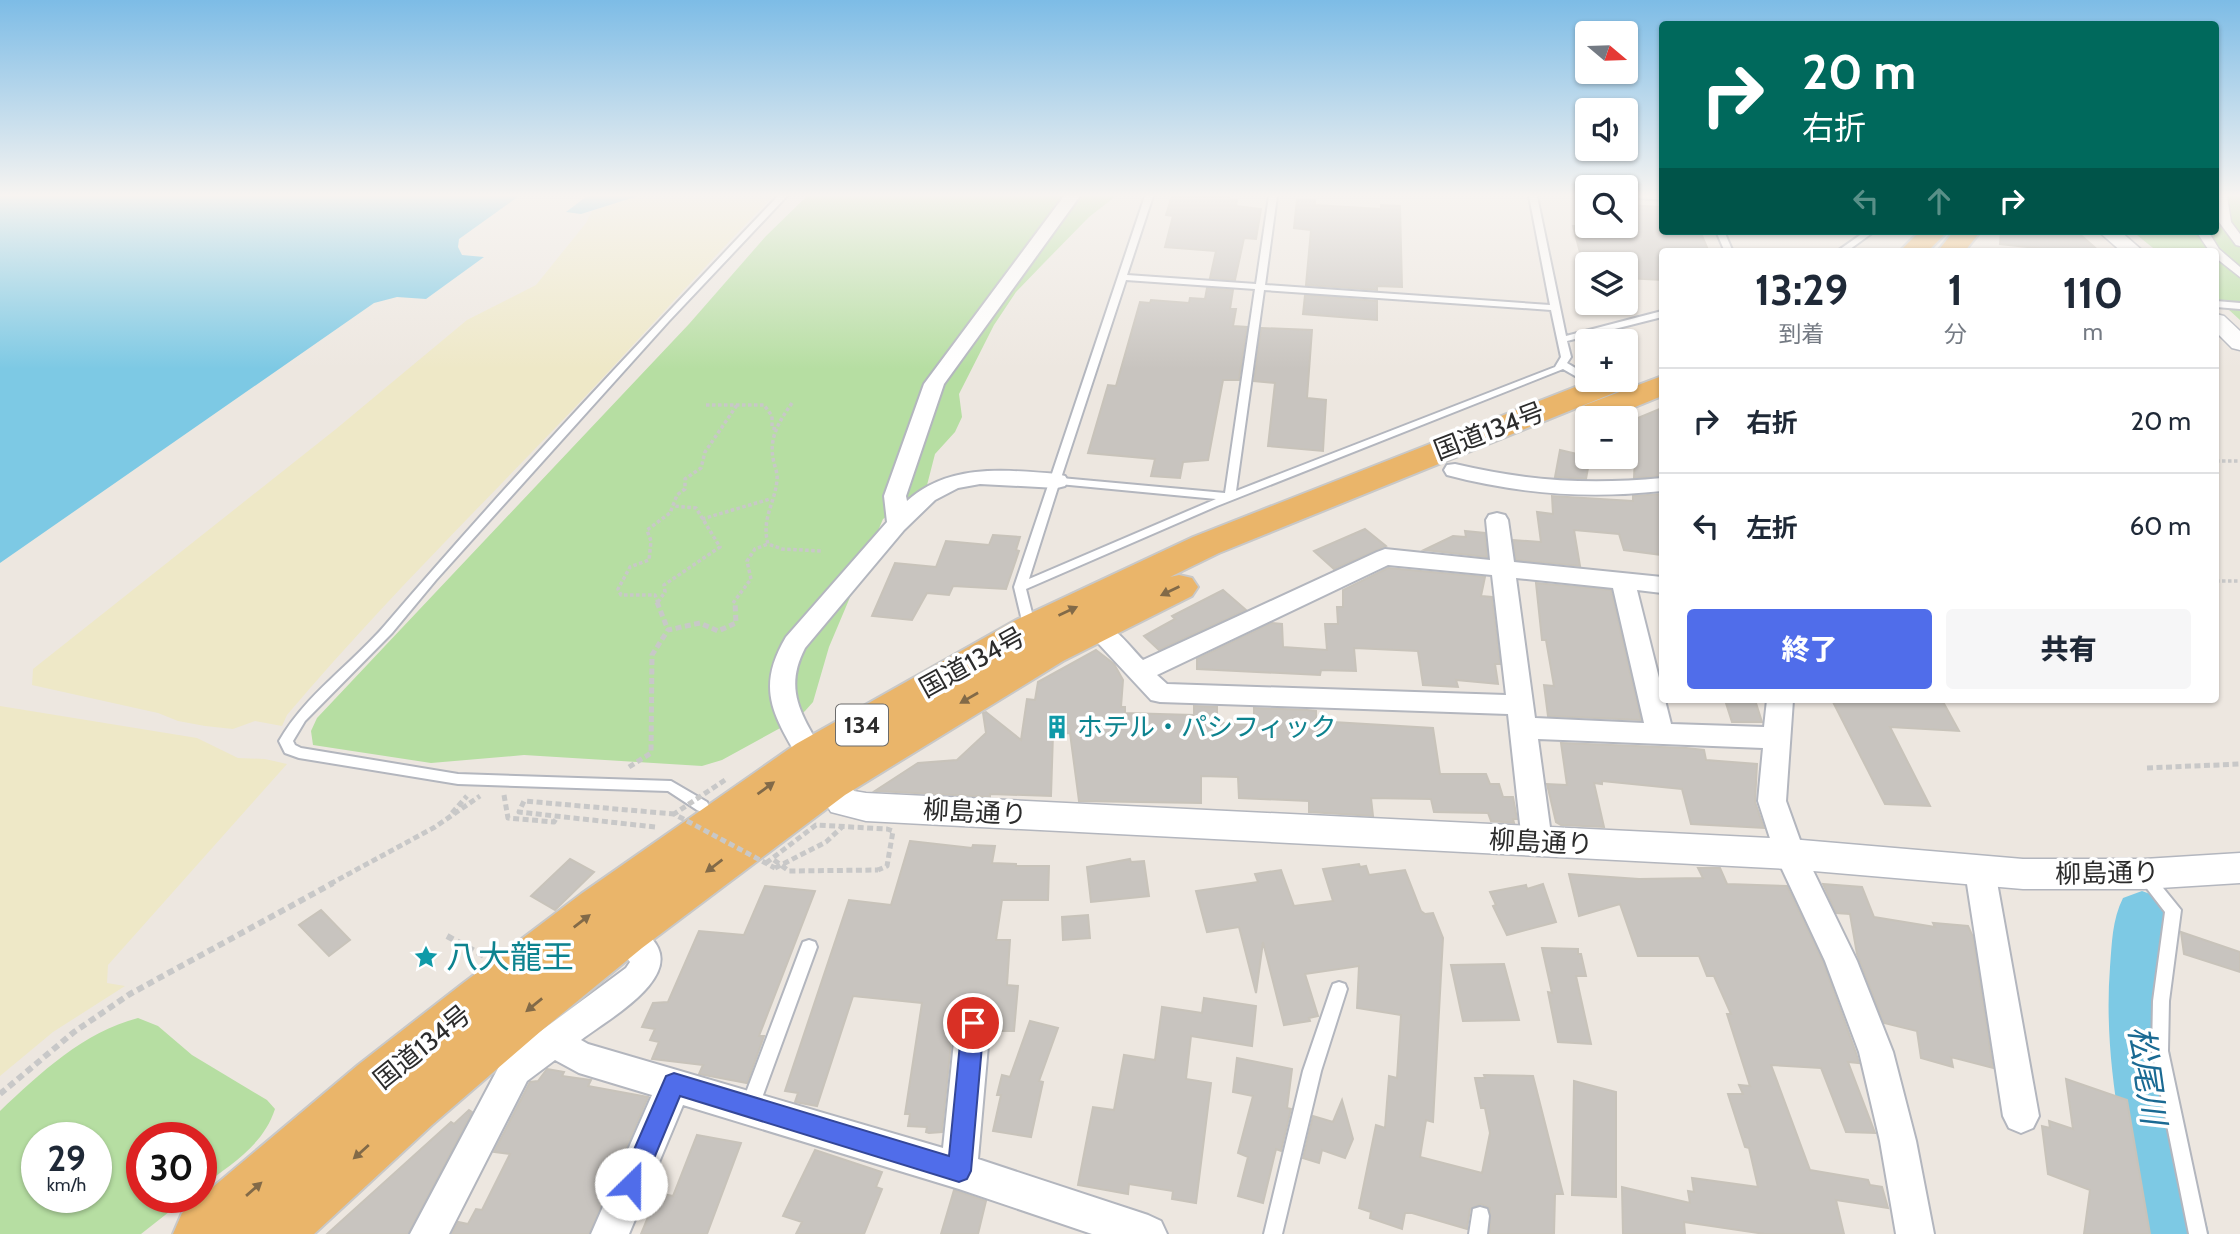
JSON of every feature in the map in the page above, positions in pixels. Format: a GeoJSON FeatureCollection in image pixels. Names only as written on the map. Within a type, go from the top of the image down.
{"type":"FeatureCollection","features":[{"type":"Feature","properties":{"kind":"highway","name":"国道134号"},"geometry":{"type":"LineString","coordinates":[[1638,370],[1659,364]]}},
{"type":"Feature","properties":{"kind":"highway","name":"国道134号"},"geometry":{"type":"LineString","coordinates":[[270,1234],[413,1105],[625,933],[1049,651],[1230,562],[1659,387]]}},
{"type":"Feature","properties":{"kind":"highway","name":"国道134号"},"geometry":{"type":"LineString","coordinates":[[203,1234],[377,1083],[598,908],[830,798],[1030,629],[1260,521],[1577,392]]}},
{"type":"Feature","properties":{"kind":"street"},"geometry":{"type":"LineString","coordinates":[[898,524],[895,496],[934,384],[1030,254]]}},
{"type":"Feature","properties":{"kind":"street"},"geometry":{"type":"LineString","coordinates":[[2219,255],[2240,273]]}},
{"type":"Feature","properties":{"kind":"street"},"geometry":{"type":"LineString","coordinates":[[2219,324],[2240,343]]}},
{"type":"Feature","properties":{"kind":"street"},"geometry":{"type":"LineString","coordinates":[[1455,470],[1530,488],[1585,489],[1659,485]]}},
{"type":"Feature","properties":{"kind":"street"},"geometry":{"type":"LineString","coordinates":[[830,798],[781,700],[780,680],[784,661],[795,643],[898,524],[936,489],[953,483],[1001,476],[1057,481]]}},
{"type":"Feature","properties":{"kind":"street"},"geometry":{"type":"LineString","coordinates":[[1497,520],[1537,842]]}},
{"type":"Feature","properties":{"kind":"street"},"geometry":{"type":"LineString","coordinates":[[1140,672],[1385,557],[1659,585]]}},
{"type":"Feature","properties":{"kind":"street"},"geometry":{"type":"LineString","coordinates":[[1623,581],[1660,733]]}},
{"type":"Feature","properties":{"kind":"street"},"geometry":{"type":"LineString","coordinates":[[1096,628],[1160,693],[1521,717],[1660,733],[1775,738]]}},
{"type":"Feature","properties":{"kind":"street"},"geometry":{"type":"LineString","coordinates":[[1780,703],[1772,801],[1790,854],[1841,961],[1876,1052],[1898,1142],[1915,1234]]}},
{"type":"Feature","properties":{"kind":"street","name":"柳島通り"},"geometry":{"type":"LineString","coordinates":[[830,798],[866,807],[1790,854],[1980,871],[2144,874],[2240,868]]}},
{"type":"Feature","properties":{"kind":"street"},"geometry":{"type":"LineString","coordinates":[[1980,871],[2021,1116]]}},
{"type":"Feature","properties":{"kind":"street"},"geometry":{"type":"LineString","coordinates":[[429,1234],[515,1070],[637,978],[646,965],[646,955],[625,933]]}},
{"type":"Feature","properties":{"kind":"street"},"geometry":{"type":"LineString","coordinates":[[959,1171],[973,1023]]}},
{"type":"Feature","properties":{"kind":"street"},"geometry":{"type":"LineString","coordinates":[[554,1041],[579,1058],[674,1084],[959,1171],[1148,1234]]}},
{"type":"Feature","properties":{"kind":"street"},"geometry":{"type":"LineString","coordinates":[[610,1234],[674,1084]]}},
{"type":"Feature","properties":{"kind":"lane"},"geometry":{"type":"LineString","coordinates":[[702,806],[671,786],[471,779],[299,754],[290,749],[286,741],[300,718],[388,630],[641,346],[728,254]]}},
{"type":"Feature","properties":{"kind":"lane"},"geometry":{"type":"LineString","coordinates":[[1030,629],[1020,587],[1130,254]]}},
{"type":"Feature","properties":{"kind":"lane"},"geometry":{"type":"LineString","coordinates":[[1230,498],[1265,254]]}},
{"type":"Feature","properties":{"kind":"lane"},"geometry":{"type":"LineString","coordinates":[[1020,587],[1230,498],[1558,369],[1566,357],[1544,254]]}},
{"type":"Feature","properties":{"kind":"lane"},"geometry":{"type":"LineString","coordinates":[[1122,277],[1555,308]]}},
{"type":"Feature","properties":{"kind":"lane"},"geometry":{"type":"LineString","coordinates":[[2219,304],[2240,306]]}},
{"type":"Feature","properties":{"kind":"lane"},"geometry":{"type":"LineString","coordinates":[[1562,340],[1659,315]]}},
{"type":"Feature","properties":{"kind":"lane"},"geometry":{"type":"LineString","coordinates":[[1561,364],[1575,370]]}},
{"type":"Feature","properties":{"kind":"lane"},"geometry":{"type":"LineString","coordinates":[[1057,481],[1230,498]]}},
{"type":"Feature","properties":{"kind":"lane"},"geometry":{"type":"LineString","coordinates":[[2144,874],[2173,910],[2161,1001],[2160,1051],[2198,1234]]}},
{"type":"Feature","properties":{"kind":"lane"},"geometry":{"type":"LineString","coordinates":[[750,1107],[809,947]]}},
{"type":"Feature","properties":{"kind":"lane"},"geometry":{"type":"LineString","coordinates":[[1273,1234],[1312,1071],[1339,989]]}},
{"type":"Feature","properties":{"kind":"path"},"geometry":{"type":"LineString","coordinates":[[768,544],[765,527],[770,499],[777,484],[772,445],[776,429],[792,403]]}},
{"type":"Feature","properties":{"kind":"path"},"geometry":{"type":"LineString","coordinates":[[706,405],[764,405],[772,416],[772,428],[776,429]]}},
{"type":"Feature","properties":{"kind":"path"},"geometry":{"type":"LineString","coordinates":[[668,630],[655,595],[621,595],[618,589],[629,568],[649,560],[651,541],[647,530],[664,519],[674,506],[677,495],[685,489],[685,479],[701,468],[702,457],[737,405]]}},
{"type":"Feature","properties":{"kind":"path"},"geometry":{"type":"LineString","coordinates":[[2219,461],[2240,461]]}},
{"type":"Feature","properties":{"kind":"path"},"geometry":{"type":"LineString","coordinates":[[702,519],[770,499]]}},
{"type":"Feature","properties":{"kind":"path"},"geometry":{"type":"LineString","coordinates":[[658,602],[665,592],[664,585],[720,547],[696,508],[674,506]]}},
{"type":"Feature","properties":{"kind":"path"},"geometry":{"type":"LineString","coordinates":[[625,768],[652,753],[652,655],[668,630],[700,623],[718,631],[736,622],[733,604],[751,579],[747,561],[755,549],[768,544],[782,549],[822,551]]}},
{"type":"Feature","properties":{"kind":"path"},"geometry":{"type":"LineString","coordinates":[[2219,581],[2240,581]]}},
{"type":"Feature","properties":{"kind":"path"},"geometry":{"type":"LineString","coordinates":[[2147,768],[2240,764]]}},
{"type":"Feature","properties":{"kind":"path"},"geometry":{"type":"LineString","coordinates":[[435,827],[455,810],[467,795],[471,779]]}},
{"type":"Feature","properties":{"kind":"path"},"geometry":{"type":"LineString","coordinates":[[674,814],[725,780]]}},
{"type":"Feature","properties":{"kind":"path"},"geometry":{"type":"LineString","coordinates":[[0,1094],[74,1032],[131,994],[435,827],[502,781]]}},
{"type":"Feature","properties":{"kind":"path"},"geometry":{"type":"LineString","coordinates":[[659,828],[519,811],[524,801],[674,814],[775,868],[826,842],[830,798]]}},
{"type":"Feature","properties":{"kind":"path"},"geometry":{"type":"LineString","coordinates":[[766,863],[816,825],[893,831],[887,866],[878,870],[789,871],[774,860],[830,798]]}},
{"type":"Feature","properties":{"kind":"path"},"geometry":{"type":"LineString","coordinates":[[508,818],[554,822],[558,815]]}},
{"type":"Feature","properties":{"kind":"path"},"geometry":{"type":"LineString","coordinates":[[447,936],[494,961]]}},
{"type":"Feature","properties":{"kind":"green space"},"geometry":{"type":"Polygon","coordinates":[[[751,254],[1053,254],[1016,292],[994,325],[959,394],[962,417],[955,432],[935,454],[926,489],[883,519],[829,647],[813,702],[793,721],[722,760],[702,766],[524,755],[431,763],[313,745],[311,731],[317,718],[689,324],[751,254]]]}},
{"type":"Feature","properties":{"kind":"green space"},"geometry":{"type":"Polygon","coordinates":[[[2219,254],[2240,254],[2240,320],[2219,301],[2219,254]]]}},
{"type":"Feature","properties":{"kind":"green space"},"geometry":{"type":"Polygon","coordinates":[[[138,1018],[158,1026],[192,1055],[267,1100],[275,1109],[270,1122],[245,1153],[217,1175],[217,1122],[126,1122],[126,1213],[168,1213],[141,1234],[0,1234],[0,1111],[64,1055],[99,1033],[138,1018]]]}},
{"type":"Feature","properties":{"kind":"sand"},"geometry":{"type":"Polygon","coordinates":[[[561,254],[718,254],[358,634],[287,715],[282,726],[255,721],[233,729],[205,726],[32,685],[33,669],[336,429],[467,320],[536,285],[561,254]]]}},
{"type":"Feature","properties":{"kind":"sand"},"geometry":{"type":"Polygon","coordinates":[[[0,706],[197,738],[238,758],[265,759],[287,764],[108,965],[107,983],[125,986],[53,1032],[0,1076],[0,706]]]}},
{"type":"Feature","properties":{"kind":"water"},"geometry":{"type":"Polygon","coordinates":[[[0,254],[461,254],[484,257],[426,299],[397,297],[374,303],[0,563],[0,254]]]}},
{"type":"Feature","properties":{"kind":"building"},"geometry":{"type":"Polygon","coordinates":[[[1215,254],[1241,254],[1235,280],[1210,278],[1215,254]]]}},
{"type":"Feature","properties":{"kind":"building"},"geometry":{"type":"Polygon","coordinates":[[[1309,254],[1401,254],[1402,287],[1377,286],[1377,290],[1306,285],[1309,254]]]}},
{"type":"Feature","properties":{"kind":"building"},"geometry":{"type":"Polygon","coordinates":[[[1638,254],[1659,254],[1659,280],[1638,279],[1638,254]]]}},
{"type":"Feature","properties":{"kind":"building"},"geometry":{"type":"Polygon","coordinates":[[[1207,288],[1233,290],[1230,309],[1236,309],[1233,326],[1247,327],[1239,380],[1223,380],[1208,460],[1183,462],[1180,478],[1151,476],[1155,459],[1088,453],[1108,385],[1116,386],[1140,302],[1150,303],[1151,300],[1189,303],[1190,298],[1205,299],[1207,288]]]}},
{"type":"Feature","properties":{"kind":"building"},"geometry":{"type":"Polygon","coordinates":[[[1305,295],[1377,301],[1377,320],[1303,314],[1305,295]]]}},
{"type":"Feature","properties":{"kind":"building"},"geometry":{"type":"Polygon","coordinates":[[[1261,328],[1312,330],[1307,398],[1326,400],[1323,451],[1268,446],[1275,383],[1254,381],[1261,328]]]}},
{"type":"Feature","properties":{"kind":"building"},"geometry":{"type":"Polygon","coordinates":[[[1659,409],[1659,476],[1634,478],[1634,469],[1638,469],[1638,418],[1659,409]]]}},
{"type":"Feature","properties":{"kind":"building"},"geometry":{"type":"Polygon","coordinates":[[[1560,450],[1575,454],[1575,469],[1588,469],[1586,479],[1555,477],[1560,450]]]}},
{"type":"Feature","properties":{"kind":"building"},"geometry":{"type":"Polygon","coordinates":[[[1659,494],[1659,555],[1624,550],[1619,534],[1574,530],[1580,566],[1516,560],[1513,540],[1541,542],[1537,512],[1553,514],[1552,496],[1633,501],[1633,496],[1659,494]]]}},
{"type":"Feature","properties":{"kind":"building"},"geometry":{"type":"Polygon","coordinates":[[[1365,529],[1386,546],[1334,569],[1314,551],[1365,529]]]}},
{"type":"Feature","properties":{"kind":"building"},"geometry":{"type":"Polygon","coordinates":[[[1465,531],[1485,533],[1487,557],[1424,550],[1453,536],[1466,537],[1465,531]]]}},
{"type":"Feature","properties":{"kind":"building"},"geometry":{"type":"Polygon","coordinates":[[[993,535],[1020,537],[1016,550],[1019,551],[1006,589],[953,586],[949,595],[927,593],[912,620],[872,616],[895,563],[936,567],[946,541],[989,545],[993,535]]]}},
{"type":"Feature","properties":{"kind":"building"},"geometry":{"type":"Polygon","coordinates":[[[1388,568],[1485,577],[1481,596],[1492,597],[1500,664],[1495,664],[1498,684],[1456,680],[1458,687],[1423,685],[1418,651],[1354,648],[1356,671],[1321,670],[1320,675],[1197,669],[1197,659],[1272,623],[1282,624],[1283,647],[1327,650],[1325,624],[1338,624],[1337,607],[1343,607],[1343,590],[1388,568]]]}},
{"type":"Feature","properties":{"kind":"building"},"geometry":{"type":"Polygon","coordinates":[[[1536,583],[1611,590],[1641,720],[1548,716],[1544,685],[1554,686],[1546,640],[1542,640],[1536,583]]]}},
{"type":"Feature","properties":{"kind":"building"},"geometry":{"type":"Polygon","coordinates":[[[1223,590],[1246,610],[1159,650],[1144,636],[1175,619],[1172,616],[1223,590]]]}},
{"type":"Feature","properties":{"kind":"building"},"geometry":{"type":"Polygon","coordinates":[[[1096,650],[1114,664],[1123,680],[1121,707],[1125,707],[1125,713],[1194,715],[1194,706],[1217,707],[1217,723],[1254,724],[1254,708],[1307,710],[1316,711],[1316,721],[1433,728],[1440,774],[1486,774],[1490,784],[1499,784],[1503,797],[1513,797],[1517,819],[1513,819],[1514,823],[1491,821],[1488,813],[1434,812],[1431,799],[1371,798],[1373,816],[1309,812],[1309,801],[1239,798],[1238,777],[1201,776],[1201,803],[1079,801],[1070,733],[1053,734],[1051,796],[990,794],[990,797],[875,791],[918,763],[957,760],[986,733],[983,713],[986,712],[1021,740],[1027,699],[1035,700],[1038,682],[1096,650]]]}},
{"type":"Feature","properties":{"kind":"building"},"geometry":{"type":"Polygon","coordinates":[[[1726,703],[1756,703],[1762,722],[1732,722],[1726,703]]]}},
{"type":"Feature","properties":{"kind":"building"},"geometry":{"type":"Polygon","coordinates":[[[1834,703],[1944,703],[1959,731],[1890,727],[1930,806],[1885,804],[1834,703]]]}},
{"type":"Feature","properties":{"kind":"building"},"geometry":{"type":"Polygon","coordinates":[[[1561,743],[1686,748],[1704,750],[1706,760],[1757,764],[1755,802],[1764,828],[1691,824],[1682,789],[1602,781],[1602,784],[1594,783],[1604,827],[1561,825],[1556,822],[1547,784],[1567,785],[1561,743]]]}},
{"type":"Feature","properties":{"kind":"building"},"geometry":{"type":"Polygon","coordinates":[[[910,841],[972,848],[973,845],[995,846],[992,863],[1049,866],[1048,900],[1002,900],[996,940],[1010,940],[1007,985],[1018,986],[1014,1031],[992,1031],[992,1022],[986,1010],[972,1006],[959,1011],[953,1023],[942,1132],[929,1133],[926,1132],[927,1127],[908,1126],[910,1114],[905,1114],[922,1003],[853,996],[817,1106],[795,1102],[798,1093],[785,1091],[849,900],[891,905],[910,841]]]}},
{"type":"Feature","properties":{"kind":"building"},"geometry":{"type":"Polygon","coordinates":[[[570,859],[594,872],[555,910],[531,896],[570,859]]]}},
{"type":"Feature","properties":{"kind":"building"},"geometry":{"type":"Polygon","coordinates":[[[1130,859],[1131,862],[1144,861],[1149,896],[1091,902],[1087,867],[1130,859]]]}},
{"type":"Feature","properties":{"kind":"building"},"geometry":{"type":"Polygon","coordinates":[[[1359,864],[1360,867],[1366,866],[1369,875],[1405,870],[1421,911],[1425,914],[1433,913],[1443,938],[1433,1122],[1426,1120],[1420,1157],[1482,1173],[1490,1133],[1485,1108],[1481,1108],[1475,1078],[1485,1078],[1484,1075],[1533,1076],[1563,1194],[1555,1194],[1554,1234],[1490,1234],[1490,1208],[1481,1204],[1470,1209],[1467,1229],[1412,1213],[1405,1213],[1402,1229],[1370,1218],[1371,1212],[1359,1208],[1376,1125],[1385,1128],[1389,1076],[1397,1078],[1401,1015],[1357,1008],[1359,966],[1305,974],[1318,1016],[1309,1018],[1310,1021],[1284,1025],[1263,942],[1256,993],[1239,927],[1207,932],[1196,891],[1258,882],[1255,874],[1281,870],[1294,906],[1333,901],[1323,869],[1359,864]]]}},
{"type":"Feature","properties":{"kind":"building"},"geometry":{"type":"Polygon","coordinates":[[[1698,868],[1720,868],[1727,884],[1787,886],[1823,962],[1859,1063],[1848,1062],[1875,1133],[1846,1132],[1821,1068],[1771,1065],[1810,1170],[1868,1180],[1870,1185],[1882,1187],[1888,1208],[1836,1200],[1844,1234],[1765,1234],[1684,1222],[1685,1234],[1623,1234],[1622,1187],[1690,1203],[1688,1191],[1694,1192],[1692,1178],[1758,1187],[1749,1148],[1745,1147],[1728,1094],[1743,1094],[1739,1085],[1750,1086],[1727,1014],[1731,1014],[1714,976],[1707,976],[1699,956],[1638,956],[1620,904],[1579,916],[1569,874],[1639,879],[1703,878],[1698,868]]]}},
{"type":"Feature","properties":{"kind":"building"},"geometry":{"type":"Polygon","coordinates":[[[1543,884],[1556,922],[1507,935],[1493,906],[1496,905],[1490,892],[1526,885],[1527,889],[1543,884]]]}},
{"type":"Feature","properties":{"kind":"building"},"geometry":{"type":"Polygon","coordinates":[[[1823,884],[1862,887],[1874,917],[1935,927],[1933,923],[1968,926],[1973,937],[1993,1068],[1951,1057],[1953,1067],[1921,1058],[1917,1031],[1884,1023],[1857,954],[1850,914],[1836,913],[1823,884]]]}},
{"type":"Feature","properties":{"kind":"building"},"geometry":{"type":"Polygon","coordinates":[[[765,886],[815,891],[759,1036],[764,1036],[747,1083],[699,1074],[703,1065],[652,1059],[659,1042],[650,1040],[655,1029],[642,1027],[653,1003],[668,1002],[699,931],[744,935],[765,886]]]}},
{"type":"Feature","properties":{"kind":"building"},"geometry":{"type":"Polygon","coordinates":[[[321,910],[350,940],[329,956],[299,925],[321,910]]]}},
{"type":"Feature","properties":{"kind":"building"},"geometry":{"type":"Polygon","coordinates":[[[1088,915],[1090,938],[1063,940],[1062,917],[1088,915]]]}},
{"type":"Feature","properties":{"kind":"building"},"geometry":{"type":"Polygon","coordinates":[[[2181,932],[2240,952],[2240,972],[2184,954],[2181,932]]]}},
{"type":"Feature","properties":{"kind":"building"},"geometry":{"type":"Polygon","coordinates":[[[1542,948],[1578,949],[1578,954],[1581,954],[1586,976],[1576,976],[1591,1044],[1558,1042],[1548,992],[1552,993],[1542,948]]]}},
{"type":"Feature","properties":{"kind":"building"},"geometry":{"type":"Polygon","coordinates":[[[1504,964],[1519,1020],[1463,1021],[1451,965],[1504,964]]]}},
{"type":"Feature","properties":{"kind":"building"},"geometry":{"type":"Polygon","coordinates":[[[1204,998],[1256,1006],[1252,1046],[1191,1036],[1186,1079],[1211,1083],[1196,1203],[1172,1199],[1173,1191],[1129,1184],[1128,1194],[1078,1185],[1093,1107],[1114,1110],[1124,1055],[1155,1060],[1162,1007],[1202,1013],[1204,998]]]}},
{"type":"Feature","properties":{"kind":"building"},"geometry":{"type":"Polygon","coordinates":[[[1030,1021],[1058,1028],[1039,1081],[1043,1082],[1031,1137],[993,1131],[1001,1095],[997,1095],[1002,1075],[1010,1077],[1030,1021]]]}},
{"type":"Feature","properties":{"kind":"building"},"geometry":{"type":"Polygon","coordinates":[[[1237,1058],[1292,1069],[1287,1108],[1291,1109],[1281,1151],[1276,1149],[1263,1203],[1238,1196],[1248,1157],[1238,1153],[1253,1096],[1233,1092],[1237,1058]]]}},
{"type":"Feature","properties":{"kind":"building"},"geometry":{"type":"Polygon","coordinates":[[[547,1069],[564,1072],[562,1076],[591,1080],[588,1086],[648,1097],[589,1234],[452,1234],[458,1222],[468,1224],[476,1209],[482,1210],[510,1154],[494,1152],[530,1082],[538,1081],[547,1069]]]}},
{"type":"Feature","properties":{"kind":"building"},"geometry":{"type":"Polygon","coordinates":[[[2066,1079],[2127,1100],[2150,1234],[2084,1234],[2090,1190],[2048,1174],[2042,1126],[2050,1128],[2049,1121],[2073,1129],[2066,1079]]]}},
{"type":"Feature","properties":{"kind":"building"},"geometry":{"type":"Polygon","coordinates":[[[1574,1081],[1616,1092],[1616,1197],[1572,1195],[1574,1081]]]}},
{"type":"Feature","properties":{"kind":"building"},"geometry":{"type":"Polygon","coordinates":[[[1342,1100],[1353,1139],[1345,1158],[1322,1150],[1319,1163],[1303,1158],[1313,1116],[1333,1122],[1342,1100]]]}},
{"type":"Feature","properties":{"kind":"building"},"geometry":{"type":"Polygon","coordinates":[[[469,1110],[472,1112],[408,1234],[327,1234],[451,1122],[454,1124],[469,1110]]]}},
{"type":"Feature","properties":{"kind":"building"},"geometry":{"type":"Polygon","coordinates":[[[697,1135],[741,1143],[707,1234],[641,1234],[658,1193],[673,1196],[697,1135]]]}},
{"type":"Feature","properties":{"kind":"building"},"geometry":{"type":"Polygon","coordinates":[[[815,1150],[882,1172],[876,1187],[882,1189],[864,1234],[796,1234],[802,1222],[783,1216],[815,1150]]]}},
{"type":"Feature","properties":{"kind":"building"},"geometry":{"type":"Polygon","coordinates":[[[954,1190],[986,1201],[978,1234],[941,1234],[954,1190]]]}},
{"type":"Feature","properties":{"kind":"waterway","name":"松尾川"},"geometry":{"type":"LineString","coordinates":[[2142,915],[2137,1007],[2140,1063],[2153,1137],[2175,1234]]}},
{"type":"Feature","properties":{"kind":"place","name":"ホテル・パシフィック"},"geometry":{"type":"Point","coordinates":[1057,727]}},
{"type":"Feature","properties":{"kind":"place","name":"八大龍王"},"geometry":{"type":"Point","coordinates":[426,957]}},
{"type":"Feature","properties":{"kind":"route"},"geometry":{"type":"LineString","coordinates":[[631,1184],[674,1084],[959,1171],[973,1023]]}}]}
